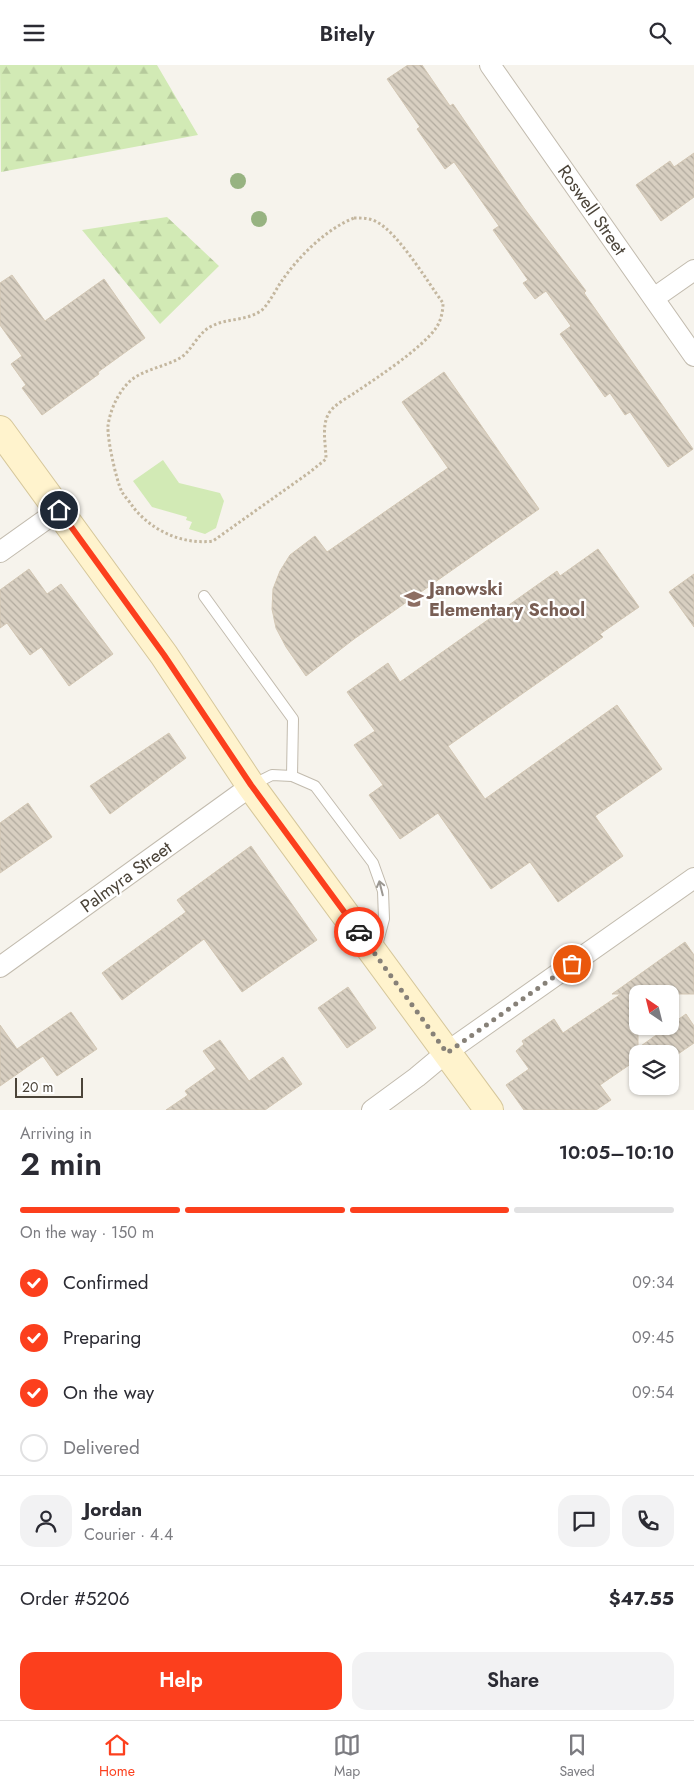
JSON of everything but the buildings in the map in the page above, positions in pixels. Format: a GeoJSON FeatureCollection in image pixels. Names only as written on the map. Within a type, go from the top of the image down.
{"type":"FeatureCollection","features":[{"type":"Feature","properties":{"kind":"street","name":"Roswell Street"},"geometry":{"type":"LineString","coordinates":[[490,65],[694,356]]}},
{"type":"Feature","properties":{"kind":"street"},"geometry":{"type":"LineString","coordinates":[[654,299],[694,270]]}},
{"type":"Feature","properties":{"kind":"street"},"geometry":{"type":"LineString","coordinates":[[0,430],[164,655],[251,785],[489,1110]]}},
{"type":"Feature","properties":{"kind":"street"},"geometry":{"type":"LineString","coordinates":[[0,553],[59,510]]}},
{"type":"Feature","properties":{"kind":"street","name":"Palmyra Street"},"geometry":{"type":"LineString","coordinates":[[0,967],[251,785]]}},
{"type":"Feature","properties":{"kind":"street"},"geometry":{"type":"LineString","coordinates":[[372,1110],[418,1077],[447,1053],[691,886]]}},
{"type":"Feature","properties":{"kind":"lane"},"geometry":{"type":"LineString","coordinates":[[204,596],[293,719],[292,776]]}},
{"type":"Feature","properties":{"kind":"lane"},"geometry":{"type":"LineString","coordinates":[[251,785],[272,775],[292,776],[314,786],[373,863],[382,891],[384,919],[375,953]]}},
{"type":"Feature","properties":{"kind":"path"},"geometry":{"type":"LineString","coordinates":[[365,218],[376,221],[392,234],[443,303],[443,310],[437,326],[428,338],[329,413],[325,427],[326,459],[213,541],[204,542],[179,539],[154,527],[136,511],[123,493],[114,465],[108,427],[114,403],[130,381],[182,357],[193,343],[211,326],[242,319],[261,311],[273,297],[282,281],[312,245],[344,222],[365,218]]}},
{"type":"Feature","properties":{"kind":"green space"},"geometry":{"type":"Polygon","coordinates":[[[0,65],[157,65],[198,135],[1,172],[0,65]]]}},
{"type":"Feature","properties":{"kind":"green space"},"geometry":{"type":"Polygon","coordinates":[[[167,217],[219,266],[160,324],[82,230],[167,217]]]}},
{"type":"Feature","properties":{"kind":"green space"},"geometry":{"type":"Polygon","coordinates":[[[163,460],[179,483],[220,493],[224,501],[216,528],[205,534],[189,529],[192,522],[186,520],[187,517],[152,507],[133,481],[163,460]]]}},
{"type":"Feature","properties":{"kind":"way so far"},"geometry":{"type":"LineString","coordinates":[[359,932],[447,1053],[572,964]]}},
{"type":"Feature","properties":{"kind":"place","name":"Janowski Elementary School"},"geometry":{"type":"Point","coordinates":[414,599]}},
{"type":"Feature","properties":{"kind":"route"},"geometry":{"type":"LineString","coordinates":[[59,510],[164,655],[251,785],[359,932]]}}]}
